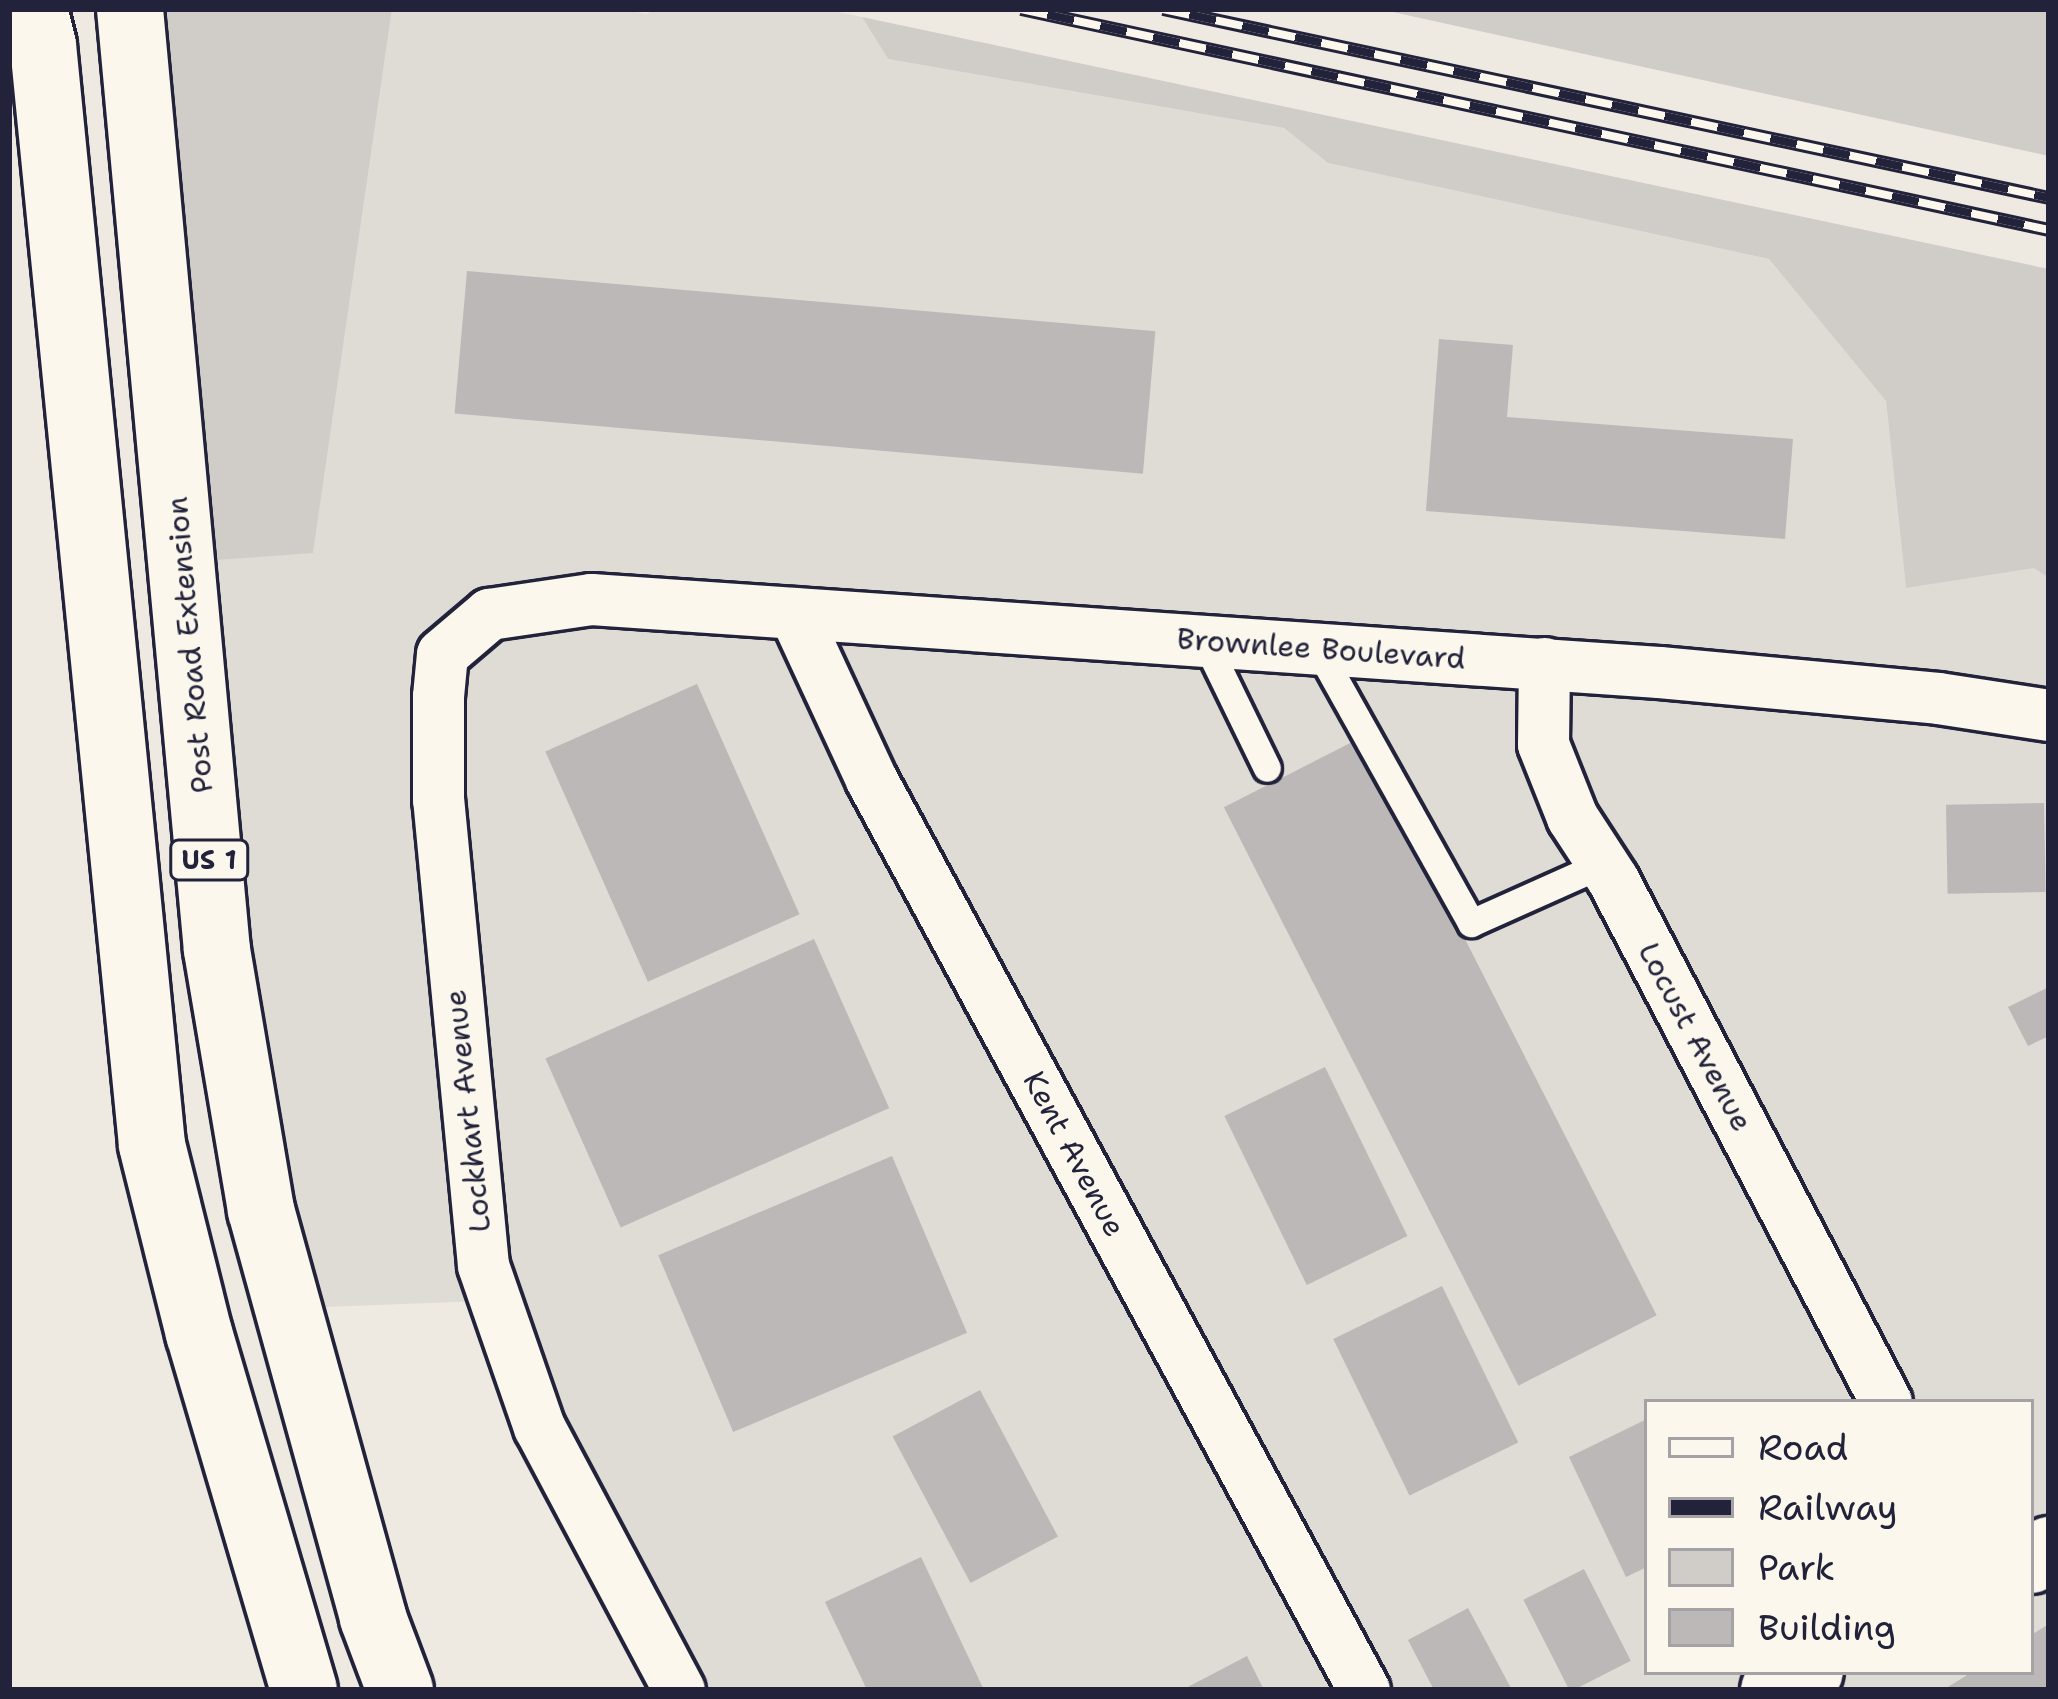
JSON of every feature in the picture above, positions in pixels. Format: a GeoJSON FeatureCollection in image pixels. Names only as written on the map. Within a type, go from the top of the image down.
{"type":"FeatureCollection","features":[{"type":"Feature","properties":{"kind":"main road","name":"US 1"},"geometry":{"type":"LineString","coordinates":[[34,9],[43,45],[152,1145],[199,1333],[304,1690]]}},
{"type":"Feature","properties":{"kind":"main road","name":"Post Road Extension"},"geometry":{"type":"LineString","coordinates":[[130,9],[217,950],[261,1210],[373,1618],[400,1690]]}},
{"type":"Feature","properties":{"kind":"street","name":"Brownlee Boulevard"},"geometry":{"type":"LineString","coordinates":[[590,598],[1544,663],[1938,698],[2049,715]]}},
{"type":"Feature","properties":{"kind":"street","name":"Lockhart Avenue"},"geometry":{"type":"LineString","coordinates":[[590,598],[489,614],[442,654],[438,800],[483,1265],[539,1427],[679,1690]]}},
{"type":"Feature","properties":{"kind":"street","name":"Kent Avenue"},"geometry":{"type":"LineString","coordinates":[[794,613],[871,779],[1364,1690]]}},
{"type":"Feature","properties":{"kind":"street","name":"Locust Avenue"},"geometry":{"type":"LineString","coordinates":[[1544,663],[1543,743],[1572,818],[1603,864],[1884,1399]]}},
{"type":"Feature","properties":{"kind":"lane"},"geometry":{"type":"LineString","coordinates":[[1205,641],[1267,769]]}},
{"type":"Feature","properties":{"kind":"lane"},"geometry":{"type":"LineString","coordinates":[[1318,649],[1471,923],[1603,864]]}},
{"type":"Feature","properties":{"kind":"shaded area"},"geometry":{"type":"Polygon","coordinates":[[[392,9],[621,9],[646,14],[657,9],[823,9],[862,17],[888,59],[1284,128],[1328,163],[1769,259],[1886,401],[1906,588],[2034,567],[2049,578],[2049,1690],[677,1690],[481,1301],[273,1309],[203,561],[313,552],[392,9]]]}},
{"type":"Feature","properties":{"kind":"green space"},"geometry":{"type":"Polygon","coordinates":[[[154,9],[392,9],[313,553],[203,561],[154,9]]]}},
{"type":"Feature","properties":{"kind":"green space"},"geometry":{"type":"Polygon","coordinates":[[[1379,9],[2049,9],[2049,156],[1379,9]]]}},
{"type":"Feature","properties":{"kind":"green space"},"geometry":{"type":"Polygon","coordinates":[[[862,17],[2049,269],[2049,578],[2034,568],[1906,588],[1886,401],[1769,259],[1328,163],[1284,128],[888,59],[862,17]]]}},
{"type":"Feature","properties":{"kind":"building"},"geometry":{"type":"Polygon","coordinates":[[[467,271],[1155,331],[1143,474],[455,413],[467,271]]]}},
{"type":"Feature","properties":{"kind":"building"},"geometry":{"type":"Polygon","coordinates":[[[1439,339],[1513,345],[1507,417],[1793,439],[1785,539],[1426,511],[1439,339]]]}},
{"type":"Feature","properties":{"kind":"building"},"geometry":{"type":"Polygon","coordinates":[[[697,684],[799,914],[648,982],[545,752],[697,684]]]}},
{"type":"Feature","properties":{"kind":"building"},"geometry":{"type":"Polygon","coordinates":[[[1362,737],[1657,1315],[1519,1386],[1224,807],[1362,737]]]}},
{"type":"Feature","properties":{"kind":"building"},"geometry":{"type":"Polygon","coordinates":[[[2044,803],[2046,892],[1948,894],[1946,805],[2044,803]]]}},
{"type":"Feature","properties":{"kind":"building"},"geometry":{"type":"Polygon","coordinates":[[[814,939],[889,1108],[621,1228],[545,1059],[814,939]]]}},
{"type":"Feature","properties":{"kind":"building"},"geometry":{"type":"Polygon","coordinates":[[[2049,987],[2049,1036],[2028,1046],[2008,1007],[2049,987]]]}},
{"type":"Feature","properties":{"kind":"building"},"geometry":{"type":"Polygon","coordinates":[[[1325,1067],[1407,1236],[1307,1285],[1224,1116],[1325,1067]]]}},
{"type":"Feature","properties":{"kind":"building"},"geometry":{"type":"Polygon","coordinates":[[[892,1156],[967,1333],[733,1432],[658,1255],[892,1156]]]}},
{"type":"Feature","properties":{"kind":"building"},"geometry":{"type":"Polygon","coordinates":[[[1442,1286],[1518,1442],[1410,1495],[1333,1339],[1442,1286]]]}},
{"type":"Feature","properties":{"kind":"building"},"geometry":{"type":"Polygon","coordinates":[[[980,1390],[1058,1537],[971,1583],[893,1436],[980,1390]]]}},
{"type":"Feature","properties":{"kind":"building"},"geometry":{"type":"Polygon","coordinates":[[[1644,1420],[1644,1568],[1626,1577],[1569,1457],[1644,1420]]]}},
{"type":"Feature","properties":{"kind":"building"},"geometry":{"type":"Polygon","coordinates":[[[921,1557],[984,1690],[867,1690],[825,1602],[921,1557]]]}},
{"type":"Feature","properties":{"kind":"building"},"geometry":{"type":"Polygon","coordinates":[[[1584,1569],[1631,1661],[1569,1690],[1523,1600],[1584,1569]]]}},
{"type":"Feature","properties":{"kind":"building"},"geometry":{"type":"Polygon","coordinates":[[[1468,1608],[1512,1690],[1434,1690],[1408,1640],[1468,1608]]]}},
{"type":"Feature","properties":{"kind":"building"},"geometry":{"type":"Polygon","coordinates":[[[2049,1624],[2049,1690],[1943,1690],[1967,1675],[2034,1675],[2034,1633],[2049,1624]]]}},
{"type":"Feature","properties":{"kind":"building"},"geometry":{"type":"Polygon","coordinates":[[[1247,1656],[1264,1690],[1182,1690],[1247,1656]]]}},
{"type":"Feature","properties":{"kind":"railway"},"geometry":{"type":"LineString","coordinates":[[1021,9],[2049,230]]}},
{"type":"Feature","properties":{"kind":"railway"},"geometry":{"type":"LineString","coordinates":[[1163,9],[2049,198]]}}]}
